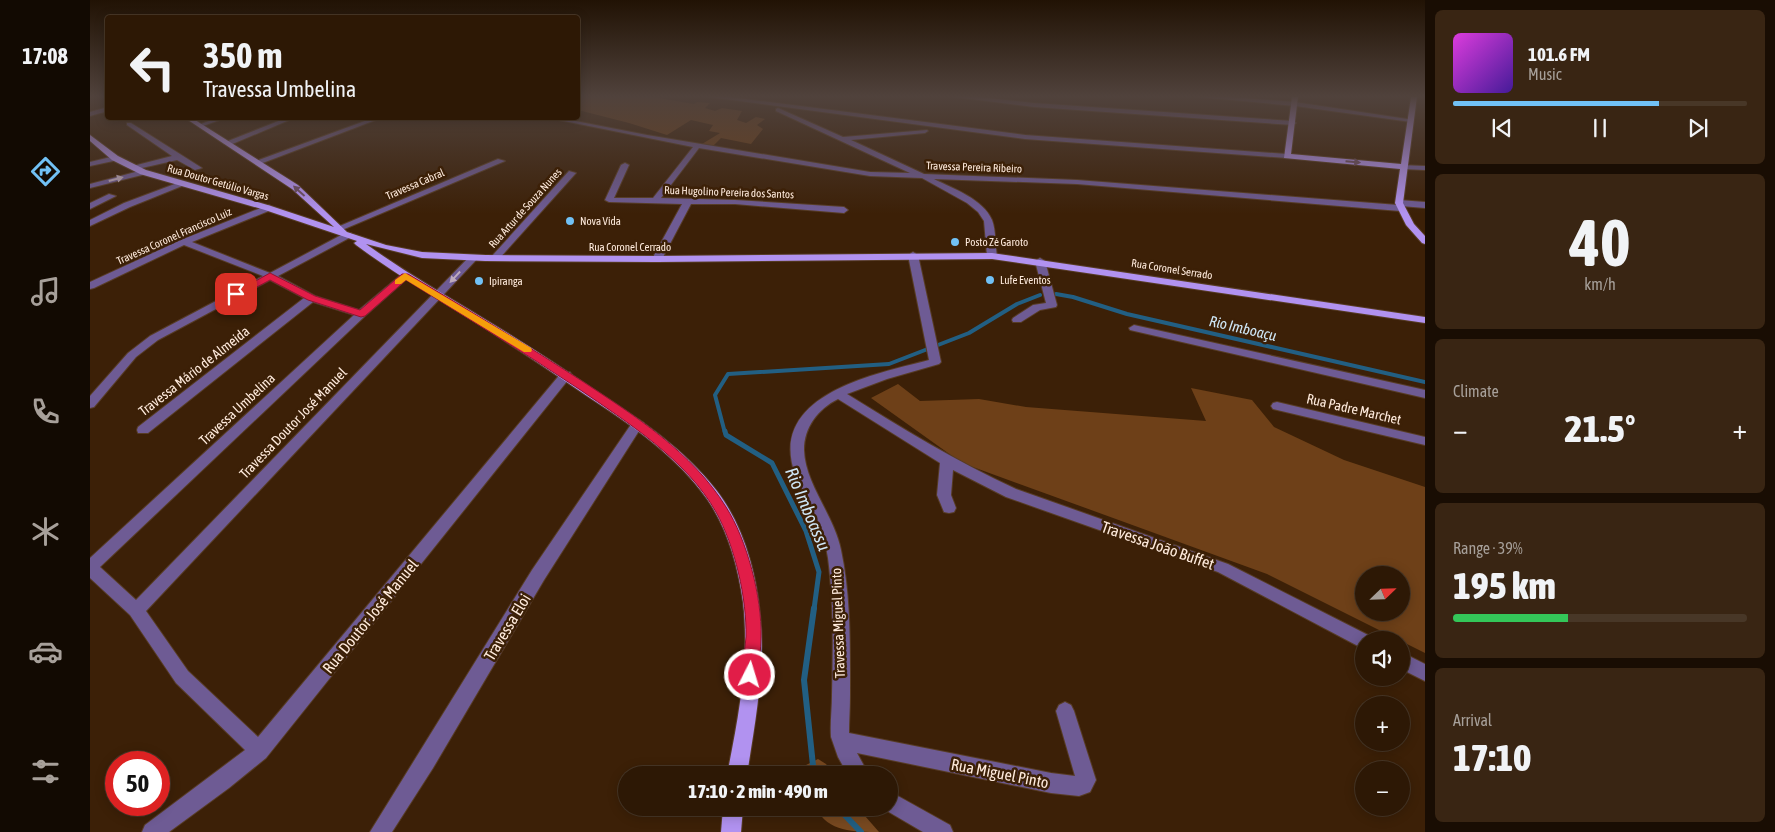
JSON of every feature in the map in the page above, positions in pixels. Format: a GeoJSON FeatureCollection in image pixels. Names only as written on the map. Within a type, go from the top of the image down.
{"type":"FeatureCollection","features":[{"type":"Feature","properties":{"kind":"main road"},"geometry":{"type":"LineString","coordinates":[[217,136],[295,187],[344,232],[402,273],[475,317],[638,423],[703,483],[722,510],[737,543],[749,593],[754,636],[738,766]]}},
{"type":"Feature","properties":{"kind":"main road"},"geometry":{"type":"LineString","coordinates":[[1291,136],[1287,156],[1403,167]]}},
{"type":"Feature","properties":{"kind":"main road"},"geometry":{"type":"LineString","coordinates":[[1408,136],[1399,206],[1413,229],[1425,241]]}},
{"type":"Feature","properties":{"kind":"main road","name":"Rua Doutor Getúlio Vargas"},"geometry":{"type":"LineString","coordinates":[[90,137],[112,155],[139,170],[344,232]]}},
{"type":"Feature","properties":{"kind":"main road"},"geometry":{"type":"LineString","coordinates":[[290,215],[301,213],[315,206]]}},
{"type":"Feature","properties":{"kind":"main road","name":"Rua Coronel Cerrado"},"geometry":{"type":"LineString","coordinates":[[344,232],[384,247],[422,255],[473,258],[657,259],[913,255]]}},
{"type":"Feature","properties":{"kind":"main road"},"geometry":{"type":"LineString","coordinates":[[402,273],[400,265],[422,255]]}},
{"type":"Feature","properties":{"kind":"main road","name":"Rua Coronel Serrado"},"geometry":{"type":"LineString","coordinates":[[913,255],[992,256],[1040,262],[1425,320]]}},
{"type":"Feature","properties":{"kind":"main road"},"geometry":{"type":"LineString","coordinates":[[731,832],[732,816]]}},
{"type":"Feature","properties":{"kind":"street"},"geometry":{"type":"LineString","coordinates":[[146,136],[198,168]]}},
{"type":"Feature","properties":{"kind":"street"},"geometry":{"type":"LineString","coordinates":[[228,143],[246,136]]}},
{"type":"Feature","properties":{"kind":"street"},"geometry":{"type":"LineString","coordinates":[[257,162],[329,136]]}},
{"type":"Feature","properties":{"kind":"street","name":"Travessa Pereira Ribeiro"},"geometry":{"type":"LineString","coordinates":[[642,136],[870,174],[1077,182],[1399,206],[1425,205]]}},
{"type":"Feature","properties":{"kind":"street"},"geometry":{"type":"LineString","coordinates":[[835,136],[925,177],[954,192],[981,210],[988,221],[992,256]]}},
{"type":"Feature","properties":{"kind":"street"},"geometry":{"type":"LineString","coordinates":[[842,139],[875,136]]}},
{"type":"Feature","properties":{"kind":"street"},"geometry":{"type":"LineString","coordinates":[[1013,136],[1287,156]]}},
{"type":"Feature","properties":{"kind":"street"},"geometry":{"type":"LineString","coordinates":[[655,200],[697,146]]}},
{"type":"Feature","properties":{"kind":"street"},"geometry":{"type":"LineString","coordinates":[[90,157],[112,155]]}},
{"type":"Feature","properties":{"kind":"street"},"geometry":{"type":"LineString","coordinates":[[90,164],[112,155]]}},
{"type":"Feature","properties":{"kind":"street"},"geometry":{"type":"LineString","coordinates":[[90,186],[178,157]]}},
{"type":"Feature","properties":{"kind":"street","name":"Travessa Cabral"},"geometry":{"type":"LineString","coordinates":[[90,404],[141,347],[270,276],[344,232],[501,160]]}},
{"type":"Feature","properties":{"kind":"street","name":"Rua Hugolino Pereira dos Santos"},"geometry":{"type":"LineString","coordinates":[[625,165],[609,198],[613,201],[735,202],[844,210]]}},
{"type":"Feature","properties":{"kind":"street"},"geometry":{"type":"LineString","coordinates":[[1403,167],[1425,168]]}},
{"type":"Feature","properties":{"kind":"street","name":"Rua Artur de Souza Nunes"},"geometry":{"type":"LineString","coordinates":[[495,258],[572,173]]}},
{"type":"Feature","properties":{"kind":"street"},"geometry":{"type":"LineString","coordinates":[[90,223],[127,205],[183,184]]}},
{"type":"Feature","properties":{"kind":"street"},"geometry":{"type":"LineString","coordinates":[[90,206],[112,196]]}},
{"type":"Feature","properties":{"kind":"street"},"geometry":{"type":"LineString","coordinates":[[657,259],[688,201]]}},
{"type":"Feature","properties":{"kind":"street","name":"Travessa Coronel Francisco Luiz"},"geometry":{"type":"LineString","coordinates":[[90,286],[184,242],[268,208]]}},
{"type":"Feature","properties":{"kind":"street"},"geometry":{"type":"LineString","coordinates":[[184,242],[270,276],[311,298],[361,314]]}},
{"type":"Feature","properties":{"kind":"street","name":"Travessa Miguel Pinto"},"geometry":{"type":"LineString","coordinates":[[841,741],[840,609],[835,557],[826,522],[800,472],[797,450],[800,433],[806,420],[815,409],[837,393],[934,358],[913,255]]}},
{"type":"Feature","properties":{"kind":"street","name":"Travessa Doutor José Manuel"},"geometry":{"type":"LineString","coordinates":[[136,610],[473,258]]}},
{"type":"Feature","properties":{"kind":"street"},"geometry":{"type":"LineString","coordinates":[[1017,320],[1037,307],[1052,305],[1040,262]]}},
{"type":"Feature","properties":{"kind":"street","name":"Travessa Umbelina"},"geometry":{"type":"LineString","coordinates":[[90,567],[361,314],[402,273]]}},
{"type":"Feature","properties":{"kind":"street","name":"Travessa Mário de Almeida"},"geometry":{"type":"LineString","coordinates":[[143,430],[311,298]]}},
{"type":"Feature","properties":{"kind":"street"},"geometry":{"type":"LineString","coordinates":[[1134,328],[1425,394]]}},
{"type":"Feature","properties":{"kind":"street","name":"Rua Doutor José Manuel"},"geometry":{"type":"LineString","coordinates":[[152,832],[222,781],[259,751],[566,375]]}},
{"type":"Feature","properties":{"kind":"street","name":"Travessa João Buffet"},"geometry":{"type":"LineString","coordinates":[[837,393],[947,462],[1011,493],[1223,568],[1355,636]]}},
{"type":"Feature","properties":{"kind":"street","name":"Rua Padre Marchet"},"geometry":{"type":"LineString","coordinates":[[1276,406],[1425,442]]}},
{"type":"Feature","properties":{"kind":"street","name":"Travessa Eloi"},"geometry":{"type":"LineString","coordinates":[[380,832],[426,761],[538,575],[638,423]]}},
{"type":"Feature","properties":{"kind":"street"},"geometry":{"type":"LineString","coordinates":[[947,462],[944,489],[949,508]]}},
{"type":"Feature","properties":{"kind":"street"},"geometry":{"type":"LineString","coordinates":[[90,567],[136,610],[182,677],[259,751]]}},
{"type":"Feature","properties":{"kind":"street"},"geometry":{"type":"LineString","coordinates":[[1410,665],[1425,673]]}},
{"type":"Feature","properties":{"kind":"street","name":"Rua Miguel Pinto"},"geometry":{"type":"LineString","coordinates":[[841,741],[1051,783],[1079,786],[1083,785],[1086,780],[1066,711]]}},
{"type":"Feature","properties":{"kind":"street"},"geometry":{"type":"LineString","coordinates":[[841,741],[854,766]]}},
{"type":"Feature","properties":{"kind":"street"},"geometry":{"type":"LineString","coordinates":[[898,806],[943,832]]}},
{"type":"Feature","properties":{"kind":"shaded area"},"geometry":{"type":"Polygon","coordinates":[[[715,136],[758,136],[751,144],[721,138],[713,146],[702,144],[715,136]]]}},
{"type":"Feature","properties":{"kind":"shaded area"},"geometry":{"type":"Polygon","coordinates":[[[898,384],[920,401],[979,399],[1026,407],[1206,421],[1191,388],[1252,400],[1274,427],[1344,460],[1425,487],[1425,653],[1410,646],[1410,631],[1381,631],[1361,621],[1410,621],[1410,566],[1355,566],[1355,618],[1267,574],[962,463],[871,398],[898,384]]]}},
{"type":"Feature","properties":{"kind":"shaded area"},"geometry":{"type":"Polygon","coordinates":[[[818,759],[827,766],[806,766],[818,759]]]}},
{"type":"Feature","properties":{"kind":"shaded area"},"geometry":{"type":"Polygon","coordinates":[[[821,816],[865,816],[879,832],[851,831],[827,822],[821,816]]]}},
{"type":"Feature","properties":{"kind":"waterway","name":"Rio Imboaçu"},"geometry":{"type":"LineString","coordinates":[[1056,294],[1073,297],[1127,314],[1425,382]]}},
{"type":"Feature","properties":{"kind":"waterway"},"geometry":{"type":"LineString","coordinates":[[725,433],[715,395],[728,374],[889,364],[969,333],[1017,304],[1040,295]]}},
{"type":"Feature","properties":{"kind":"waterway","name":"Rio Imboassu"},"geometry":{"type":"LineString","coordinates":[[725,431],[726,435],[772,463],[806,531],[819,572],[814,609]]}},
{"type":"Feature","properties":{"kind":"waterway","name":"Rio Imboassu"},"geometry":{"type":"LineString","coordinates":[[813,766],[804,680],[814,608]]}},
{"type":"Feature","properties":{"kind":"waterway","name":"Rio Imboassu"},"geometry":{"type":"LineString","coordinates":[[846,816],[861,832]]}},
{"type":"Feature","properties":{"kind":"slow traffic"},"geometry":{"type":"LineString","coordinates":[[398,282],[405,276],[527,350]]}},
{"type":"Feature","properties":{"kind":"place","name":"Nova Vida"},"geometry":{"type":"Point","coordinates":[570,221]}},
{"type":"Feature","properties":{"kind":"place","name":"Posto Zé Garoto"},"geometry":{"type":"Point","coordinates":[955,242]}},
{"type":"Feature","properties":{"kind":"place","name":"Lufe Eventos"},"geometry":{"type":"Point","coordinates":[990,280]}},
{"type":"Feature","properties":{"kind":"place","name":"Ipiranga"},"geometry":{"type":"Point","coordinates":[479,281]}},
{"type":"Feature","properties":{"kind":"route"},"geometry":{"type":"LineString","coordinates":[[236,294],[270,276],[311,298],[361,314],[405,276],[475,317],[566,375],[629,419],[638,423],[703,483],[722,510],[737,543],[749,593],[754,636],[750,675]]}}]}
